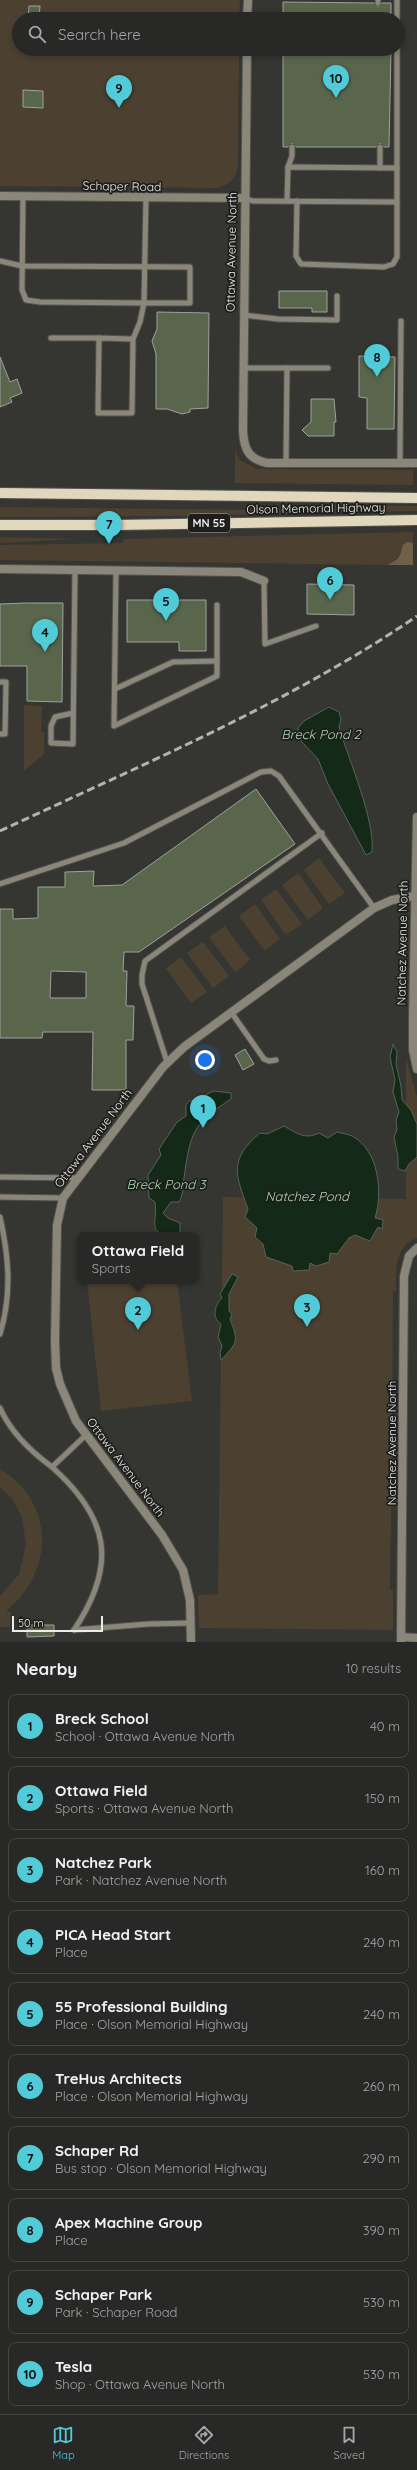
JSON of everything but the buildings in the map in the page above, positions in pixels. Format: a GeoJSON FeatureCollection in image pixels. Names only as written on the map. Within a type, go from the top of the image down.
{"type":"FeatureCollection","features":[{"type":"Feature","properties":{"kind":"main road","name":"Olson Memorial Highway"},"geometry":{"type":"LineString","coordinates":[[0,493],[417,498]]}},
{"type":"Feature","properties":{"kind":"main road","name":"Olson Memorial Highway"},"geometry":{"type":"LineString","coordinates":[[0,525],[116,525],[417,520]]}},
{"type":"Feature","properties":{"kind":"street"},"geometry":{"type":"LineString","coordinates":[[247,12],[248,0]]}},
{"type":"Feature","properties":{"kind":"street","name":"Ottawa Avenue North"},"geometry":{"type":"LineString","coordinates":[[247,56],[244,198],[243,443],[248,455],[259,461],[286,463]]}},
{"type":"Feature","properties":{"kind":"street","name":"Schaper Road"},"geometry":{"type":"LineString","coordinates":[[0,196],[244,198]]}},
{"type":"Feature","properties":{"kind":"street"},"geometry":{"type":"LineString","coordinates":[[286,463],[417,463]]}},
{"type":"Feature","properties":{"kind":"street"},"geometry":{"type":"LineString","coordinates":[[0,569],[241,572],[264,581]]}},
{"type":"Feature","properties":{"kind":"street","name":"Natchez Avenue North"},"geometry":{"type":"LineString","coordinates":[[417,817],[413,1016],[414,1050],[417,1069]]}},
{"type":"Feature","properties":{"kind":"street","name":"Ottawa Avenue North"},"geometry":{"type":"LineString","coordinates":[[191,1642],[189,1590],[174,1553],[86,1435],[69,1406],[56,1368],[56,1239],[58,1217],[63,1198],[167,1062],[184,1047],[374,908],[392,900],[415,896]]}},
{"type":"Feature","properties":{"kind":"street","name":"Natchez Avenue North"},"geometry":{"type":"LineString","coordinates":[[401,1640],[404,1276],[409,1256],[417,1248]]}},
{"type":"Feature","properties":{"kind":"street"},"geometry":{"type":"LineString","coordinates":[[401,1640],[417,1638]]}},
{"type":"Feature","properties":{"kind":"lane"},"geometry":{"type":"LineString","coordinates":[[397,0],[397,12]]}},
{"type":"Feature","properties":{"kind":"lane"},"geometry":{"type":"LineString","coordinates":[[297,201],[296,256],[302,264],[384,267],[393,264],[397,257],[397,56]]}},
{"type":"Feature","properties":{"kind":"lane"},"geometry":{"type":"LineString","coordinates":[[287,201],[288,167],[292,156],[292,147]]}},
{"type":"Feature","properties":{"kind":"lane"},"geometry":{"type":"LineString","coordinates":[[380,147],[380,168]]}},
{"type":"Feature","properties":{"kind":"lane"},"geometry":{"type":"LineString","coordinates":[[288,167],[397,168]]}},
{"type":"Feature","properties":{"kind":"lane"},"geometry":{"type":"LineString","coordinates":[[0,260],[22,266],[190,267],[190,303],[30,302],[24,296],[22,266],[23,196]]}},
{"type":"Feature","properties":{"kind":"lane"},"geometry":{"type":"LineString","coordinates":[[98,338],[98,413],[132,413],[133,339],[140,322],[144,303],[146,198]]}},
{"type":"Feature","properties":{"kind":"lane"},"geometry":{"type":"LineString","coordinates":[[244,198],[253,201],[397,202]]}},
{"type":"Feature","properties":{"kind":"lane"},"geometry":{"type":"LineString","coordinates":[[243,315],[278,319],[337,320],[337,296]]}},
{"type":"Feature","properties":{"kind":"lane"},"geometry":{"type":"LineString","coordinates":[[400,463],[401,321]]}},
{"type":"Feature","properties":{"kind":"lane"},"geometry":{"type":"LineString","coordinates":[[51,338],[133,339]]}},
{"type":"Feature","properties":{"kind":"lane"},"geometry":{"type":"LineString","coordinates":[[243,368],[328,368]]}},
{"type":"Feature","properties":{"kind":"lane"},"geometry":{"type":"LineString","coordinates":[[286,463],[287,368]]}},
{"type":"Feature","properties":{"kind":"lane"},"geometry":{"type":"LineString","coordinates":[[73,713],[55,717],[51,726],[51,743],[73,744],[75,570]]}},
{"type":"Feature","properties":{"kind":"lane"},"geometry":{"type":"LineString","coordinates":[[116,570],[114,726],[217,676],[217,605]]}},
{"type":"Feature","properties":{"kind":"lane"},"geometry":{"type":"LineString","coordinates":[[264,581],[264,644],[316,626]]}},
{"type":"Feature","properties":{"kind":"lane"},"geometry":{"type":"LineString","coordinates":[[114,689],[173,662],[217,660]]}},
{"type":"Feature","properties":{"kind":"lane"},"geometry":{"type":"LineString","coordinates":[[0,682],[6,682],[5,734],[0,734]]}},
{"type":"Feature","properties":{"kind":"lane"},"geometry":{"type":"LineString","coordinates":[[0,884],[92,855],[124,843],[266,771],[279,776],[374,908]]}},
{"type":"Feature","properties":{"kind":"lane"},"geometry":{"type":"LineString","coordinates":[[167,1062],[142,984],[142,971],[146,961],[322,834]]}},
{"type":"Feature","properties":{"kind":"lane"},"geometry":{"type":"LineString","coordinates":[[231,1012],[264,1059],[269,1061],[276,1060]]}},
{"type":"Feature","properties":{"kind":"lane"},"geometry":{"type":"LineString","coordinates":[[0,1177],[77,1178]]}},
{"type":"Feature","properties":{"kind":"lane"},"geometry":{"type":"LineString","coordinates":[[0,1197],[63,1198]]}},
{"type":"Feature","properties":{"kind":"lane"},"geometry":{"type":"LineString","coordinates":[[0,1217],[6,1244],[9,1274],[6,1310],[0,1334]]}},
{"type":"Feature","properties":{"kind":"lane"},"geometry":{"type":"LineString","coordinates":[[0,1408],[17,1436],[38,1456],[52,1466],[87,1503],[96,1521],[102,1546],[101,1566],[96,1590],[74,1630],[148,1624],[191,1623]]}},
{"type":"Feature","properties":{"kind":"lane"},"geometry":{"type":"LineString","coordinates":[[52,1466],[86,1435]]}},
{"type":"Feature","properties":{"kind":"shaded area"},"geometry":{"type":"Polygon","coordinates":[[[0,0],[240,0],[239,12],[12,12],[12,56],[239,56],[238,167],[231,181],[217,188],[0,186],[0,0]]]}},
{"type":"Feature","properties":{"kind":"shaded area"},"geometry":{"type":"Polygon","coordinates":[[[235,450],[240,460],[257,469],[413,470],[413,485],[235,483],[235,450]]]}},
{"type":"Feature","properties":{"kind":"shaded area"},"geometry":{"type":"Polygon","coordinates":[[[343,505],[417,506],[417,511],[172,516],[0,517],[0,507],[258,510],[343,505]]]}},
{"type":"Feature","properties":{"kind":"shaded area"},"geometry":{"type":"Polygon","coordinates":[[[413,532],[413,543],[407,542],[399,559],[388,565],[0,560],[0,545],[123,543],[123,539],[413,532]]]}},
{"type":"Feature","properties":{"kind":"shaded area"},"geometry":{"type":"Polygon","coordinates":[[[0,537],[76,539],[0,543],[0,537]]]}},
{"type":"Feature","properties":{"kind":"shaded area"},"geometry":{"type":"Polygon","coordinates":[[[407,542],[413,543],[413,565],[388,565],[399,557],[403,545],[407,542]]]}},
{"type":"Feature","properties":{"kind":"shaded area"},"geometry":{"type":"Polygon","coordinates":[[[24,705],[42,706],[41,732],[44,732],[44,754],[24,771],[24,705]]]}},
{"type":"Feature","properties":{"kind":"shaded area"},"geometry":{"type":"Polygon","coordinates":[[[319,858],[345,893],[329,904],[304,870],[319,858]]]}},
{"type":"Feature","properties":{"kind":"shaded area"},"geometry":{"type":"Polygon","coordinates":[[[298,873],[323,908],[308,920],[282,885],[298,873]]]}},
{"type":"Feature","properties":{"kind":"shaded area"},"geometry":{"type":"Polygon","coordinates":[[[276,889],[302,924],[286,935],[261,900],[276,889]]]}},
{"type":"Feature","properties":{"kind":"shaded area"},"geometry":{"type":"Polygon","coordinates":[[[255,904],[280,939],[265,951],[239,916],[255,904]]]}},
{"type":"Feature","properties":{"kind":"shaded area"},"geometry":{"type":"Polygon","coordinates":[[[225,926],[250,960],[235,972],[209,937],[225,926]]]}},
{"type":"Feature","properties":{"kind":"shaded area"},"geometry":{"type":"Polygon","coordinates":[[[203,942],[229,976],[213,988],[187,953],[203,942]]]}},
{"type":"Feature","properties":{"kind":"shaded area"},"geometry":{"type":"Polygon","coordinates":[[[181,957],[207,992],[191,1003],[166,968],[181,957]]]}},
{"type":"Feature","properties":{"kind":"shaded area"},"geometry":{"type":"Polygon","coordinates":[[[406,1058],[417,1097],[417,1238],[409,1242],[400,1253],[396,1275],[396,1291],[393,1291],[392,1431],[394,1431],[394,1444],[392,1444],[390,1590],[393,1590],[393,1630],[199,1628],[198,1595],[218,1594],[223,1197],[406,1199],[406,1058]]]}},
{"type":"Feature","properties":{"kind":"shaded area"},"geometry":{"type":"Polygon","coordinates":[[[87,1284],[177,1284],[192,1401],[101,1411],[87,1284]]]}},
{"type":"Feature","properties":{"kind":"shaded area"},"geometry":{"type":"Polygon","coordinates":[[[0,1469],[18,1483],[31,1500],[39,1519],[42,1538],[40,1558],[33,1577],[22,1595],[6,1611],[11,1612],[10,1627],[0,1627],[0,1596],[19,1574],[26,1545],[22,1517],[13,1500],[0,1487],[0,1469]]]}},
{"type":"Feature","properties":{"kind":"water","name":"Breck Pond 2"},"geometry":{"type":"Polygon","coordinates":[[[329,707],[339,712],[341,719],[339,727],[370,823],[372,852],[366,855],[328,784],[318,759],[301,741],[298,733],[298,728],[304,721],[329,707]]]}},
{"type":"Feature","properties":{"kind":"water"},"geometry":{"type":"Polygon","coordinates":[[[393,1044],[397,1052],[396,1064],[401,1086],[402,1100],[411,1110],[417,1124],[417,1157],[409,1164],[405,1171],[398,1169],[398,1156],[394,1137],[397,1130],[396,1120],[399,1112],[393,1092],[395,1080],[390,1057],[393,1044]]]}},
{"type":"Feature","properties":{"kind":"water","name":"Breck Pond 3"},"geometry":{"type":"Polygon","coordinates":[[[214,1091],[231,1093],[231,1099],[210,1114],[197,1128],[187,1157],[181,1198],[179,1202],[171,1202],[163,1213],[168,1218],[180,1223],[180,1231],[159,1232],[155,1227],[155,1202],[149,1198],[148,1175],[161,1155],[159,1149],[177,1122],[186,1116],[186,1105],[189,1101],[203,1100],[207,1094],[214,1091]]]}},
{"type":"Feature","properties":{"kind":"water","name":"Natchez Pond"},"geometry":{"type":"Polygon","coordinates":[[[284,1126],[305,1136],[319,1133],[328,1138],[337,1132],[352,1136],[368,1151],[377,1173],[379,1197],[375,1218],[383,1220],[382,1229],[378,1227],[370,1241],[355,1235],[349,1238],[337,1254],[330,1253],[329,1262],[316,1266],[310,1263],[309,1270],[293,1271],[292,1266],[266,1257],[263,1244],[255,1237],[257,1228],[245,1217],[248,1209],[238,1176],[239,1159],[250,1142],[260,1133],[267,1134],[284,1126]]]}},
{"type":"Feature","properties":{"kind":"water"},"geometry":{"type":"Polygon","coordinates":[[[232,1274],[238,1277],[229,1294],[229,1311],[232,1314],[230,1319],[235,1333],[235,1342],[221,1360],[220,1353],[222,1346],[218,1337],[221,1324],[216,1318],[215,1311],[217,1304],[222,1298],[220,1294],[232,1274]]]}},
{"type":"Feature","properties":{"kind":"railway"},"geometry":{"type":"LineString","coordinates":[[0,831],[213,732],[266,705],[368,648],[417,616]]}},
{"type":"Feature","properties":{"kind":"place","name":"Tesla"},"geometry":{"type":"Point","coordinates":[336,98]}},
{"type":"Feature","properties":{"kind":"place","name":"Schaper Park"},"geometry":{"type":"Point","coordinates":[119,108]}},
{"type":"Feature","properties":{"kind":"place","name":"Apex Machine Group"},"geometry":{"type":"Point","coordinates":[377,377]}},
{"type":"Feature","properties":{"kind":"place","name":"Schaper Rd"},"geometry":{"type":"Point","coordinates":[109,544]}},
{"type":"Feature","properties":{"kind":"place","name":"TreHus Architects"},"geometry":{"type":"Point","coordinates":[330,600]}},
{"type":"Feature","properties":{"kind":"place","name":"55 Professional Building"},"geometry":{"type":"Point","coordinates":[166,621]}},
{"type":"Feature","properties":{"kind":"place","name":"PICA Head Start"},"geometry":{"type":"Point","coordinates":[45,652]}},
{"type":"Feature","properties":{"kind":"place","name":"Breck School"},"geometry":{"type":"Point","coordinates":[203,1128]}},
{"type":"Feature","properties":{"kind":"place","name":"Natchez Park"},"geometry":{"type":"Point","coordinates":[307,1327]}},
{"type":"Feature","properties":{"kind":"place","name":"Ottawa Field"},"geometry":{"type":"Point","coordinates":[138,1330]}}]}
